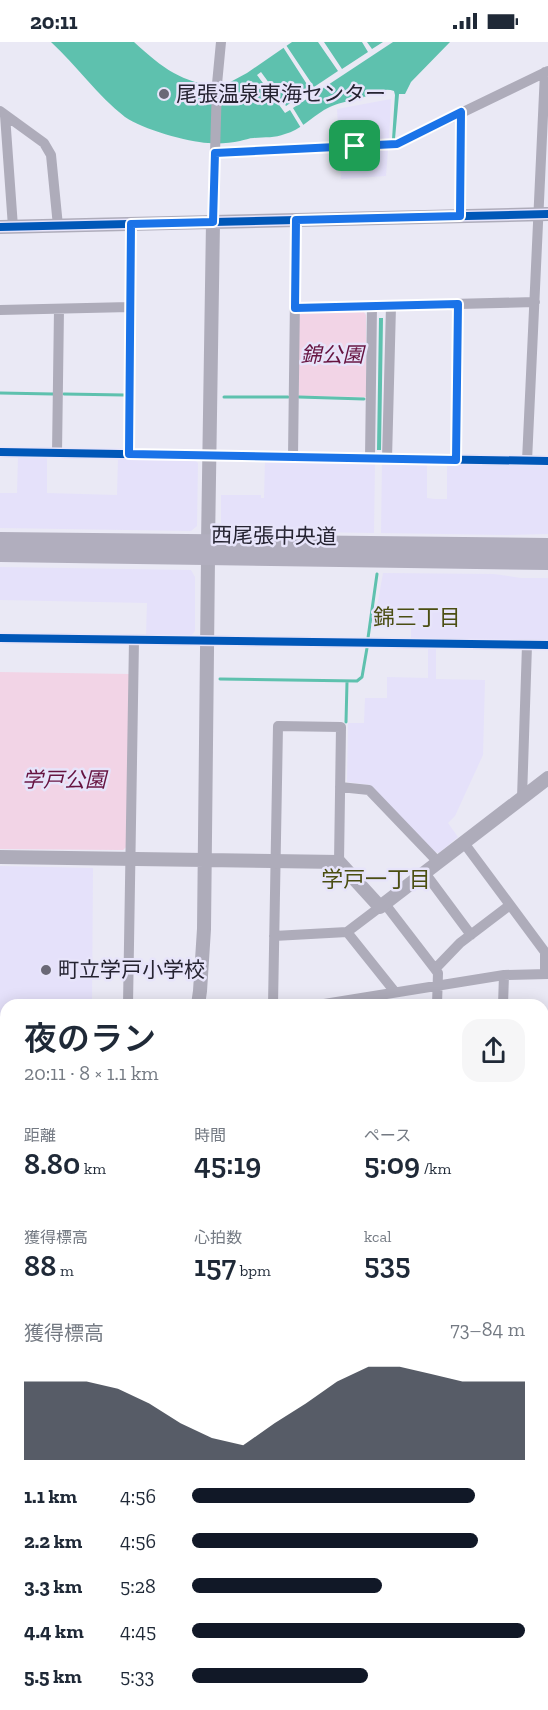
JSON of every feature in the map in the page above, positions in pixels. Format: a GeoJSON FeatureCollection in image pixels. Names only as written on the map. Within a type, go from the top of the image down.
{"type":"FeatureCollection","features":[{"type":"Feature","properties":{"kind":"main road","name":"西尾張中央道"},"geometry":{"type":"LineString","coordinates":[[0,540],[548,562]]}},
{"type":"Feature","properties":{"kind":"main road","name":"西尾張中央道"},"geometry":{"type":"LineString","coordinates":[[0,554],[548,546]]}},
{"type":"Feature","properties":{"kind":"street"},"geometry":{"type":"LineString","coordinates":[[199,999],[204,929],[213,222],[217,84],[221,42]]}},
{"type":"Feature","properties":{"kind":"street"},"geometry":{"type":"LineString","coordinates":[[215,151],[397,144],[547,72],[544,214],[535,302],[527,461]]}},
{"type":"Feature","properties":{"kind":"street"},"geometry":{"type":"LineString","coordinates":[[460,216],[461,112]]}},
{"type":"Feature","properties":{"kind":"street"},"geometry":{"type":"LineString","coordinates":[[3,113],[7,227],[544,214]]}},
{"type":"Feature","properties":{"kind":"street"},"geometry":{"type":"LineString","coordinates":[[3,113],[44,143],[51,155],[58,226]]}},
{"type":"Feature","properties":{"kind":"street"},"geometry":{"type":"LineString","coordinates":[[293,457],[296,220]]}},
{"type":"Feature","properties":{"kind":"street"},"geometry":{"type":"LineString","coordinates":[[129,454],[131,224]]}},
{"type":"Feature","properties":{"kind":"street"},"geometry":{"type":"LineString","coordinates":[[295,308],[535,302]]}},
{"type":"Feature","properties":{"kind":"street"},"geometry":{"type":"LineString","coordinates":[[456,460],[458,304]]}},
{"type":"Feature","properties":{"kind":"street"},"geometry":{"type":"LineString","coordinates":[[370,458],[372,306]]}},
{"type":"Feature","properties":{"kind":"street"},"geometry":{"type":"LineString","coordinates":[[387,459],[391,306]]}},
{"type":"Feature","properties":{"kind":"street"},"geometry":{"type":"LineString","coordinates":[[0,310],[130,307]]}},
{"type":"Feature","properties":{"kind":"street"},"geometry":{"type":"LineString","coordinates":[[57,453],[59,309]]}},
{"type":"Feature","properties":{"kind":"street"},"geometry":{"type":"LineString","coordinates":[[0,452],[548,461]]}},
{"type":"Feature","properties":{"kind":"street"},"geometry":{"type":"LineString","coordinates":[[0,638],[548,645]]}},
{"type":"Feature","properties":{"kind":"street"},"geometry":{"type":"LineString","coordinates":[[128,999],[134,640]]}},
{"type":"Feature","properties":{"kind":"street"},"geometry":{"type":"LineString","coordinates":[[522,798],[527,645]]}},
{"type":"Feature","properties":{"kind":"street"},"geometry":{"type":"LineString","coordinates":[[273,999],[278,726],[341,727],[339,862]]}},
{"type":"Feature","properties":{"kind":"street"},"geometry":{"type":"LineString","coordinates":[[274,936],[347,932],[548,778]]}},
{"type":"Feature","properties":{"kind":"street"},"geometry":{"type":"LineString","coordinates":[[340,787],[369,790],[438,862]]}},
{"type":"Feature","properties":{"kind":"street"},"geometry":{"type":"LineString","coordinates":[[354,999],[504,975],[546,974],[545,951],[464,843]]}},
{"type":"Feature","properties":{"kind":"street"},"geometry":{"type":"LineString","coordinates":[[0,856],[339,862],[383,905],[438,973],[437,999]]}},
{"type":"Feature","properties":{"kind":"street"},"geometry":{"type":"LineString","coordinates":[[425,873],[471,935]]}},
{"type":"Feature","properties":{"kind":"street"},"geometry":{"type":"LineString","coordinates":[[435,969],[460,943],[510,905]]}},
{"type":"Feature","properties":{"kind":"street"},"geometry":{"type":"LineString","coordinates":[[347,932],[395,992]]}},
{"type":"Feature","properties":{"kind":"street"},"geometry":{"type":"LineString","coordinates":[[503,999],[504,975]]}},
{"type":"Feature","properties":{"kind":"shaded area"},"geometry":{"type":"Polygon","coordinates":[[[51,42],[134,42],[173,73],[194,82],[221,87],[247,73],[292,42],[450,42],[411,82],[405,94],[399,94],[395,139],[392,139],[395,95],[394,91],[384,90],[332,106],[296,130],[281,135],[216,143],[199,142],[165,134],[133,122],[105,99],[51,42]]]}},
{"type":"Feature","properties":{"kind":"shaded area"},"geometry":{"type":"Polygon","coordinates":[[[391,99],[389,140],[339,143],[337,109],[391,99]]]}},
{"type":"Feature","properties":{"kind":"shaded area"},"geometry":{"type":"Polygon","coordinates":[[[388,149],[386,176],[341,179],[340,151],[388,149]]]}},
{"type":"Feature","properties":{"kind":"shaded area"},"geometry":{"type":"Polygon","coordinates":[[[379,318],[383,318],[381,450],[377,450],[379,318]]]}},
{"type":"Feature","properties":{"kind":"shaded area"},"geometry":{"type":"Polygon","coordinates":[[[18,456],[47,457],[47,493],[117,495],[118,458],[194,459],[198,463],[197,526],[191,531],[0,528],[0,493],[17,493],[18,456]]]}},
{"type":"Feature","properties":{"kind":"shaded area"},"geometry":{"type":"Polygon","coordinates":[[[265,460],[375,462],[374,533],[227,531],[221,525],[221,495],[261,495],[261,498],[264,498],[265,460]]]}},
{"type":"Feature","properties":{"kind":"shaded area"},"geometry":{"type":"Polygon","coordinates":[[[382,462],[427,463],[427,498],[435,499],[447,499],[447,463],[548,465],[548,534],[381,533],[382,462]]]}},
{"type":"Feature","properties":{"kind":"shaded area"},"geometry":{"type":"Polygon","coordinates":[[[0,567],[191,570],[195,577],[195,631],[191,636],[146,635],[147,603],[0,600],[0,567]]]}},
{"type":"Feature","properties":{"kind":"shaded area"},"geometry":{"type":"Polygon","coordinates":[[[383,573],[494,574],[521,578],[548,578],[548,640],[411,639],[411,607],[377,607],[383,573]]]}},
{"type":"Feature","properties":{"kind":"shaded area"},"geometry":{"type":"Polygon","coordinates":[[[428,648],[436,648],[436,679],[485,680],[483,755],[455,816],[448,823],[458,837],[439,853],[435,852],[370,785],[347,782],[348,723],[364,723],[365,698],[387,698],[387,677],[428,678],[428,648]]]}},
{"type":"Feature","properties":{"kind":"shaded area","name":"町立学戸小学校"},"geometry":{"type":"Polygon","coordinates":[[[0,866],[93,868],[92,999],[0,999],[0,866]]]}},
{"type":"Feature","properties":{"kind":"green space","name":"錦公園"},"geometry":{"type":"Polygon","coordinates":[[[364,312],[366,315],[366,397],[299,396],[299,315],[302,313],[364,312]]]}},
{"type":"Feature","properties":{"kind":"green space","name":"学戸公園"},"geometry":{"type":"Polygon","coordinates":[[[0,672],[130,674],[128,845],[123,850],[0,849],[0,672]]]}},
{"type":"Feature","properties":{"kind":"pier"},"geometry":{"type":"Polygon","coordinates":[[[318,42],[324,42],[342,69],[368,52],[362,42],[367,42],[372,49],[383,42],[393,42],[293,108],[304,126],[301,128],[290,110],[285,113],[257,75],[261,72],[286,106],[310,89],[283,47],[286,45],[314,87],[338,71],[318,42]]]}},
{"type":"Feature","properties":{"kind":"waterway"},"geometry":{"type":"LineString","coordinates":[[0,393],[53,394]]}},
{"type":"Feature","properties":{"kind":"waterway"},"geometry":{"type":"LineString","coordinates":[[64,394],[124,395]]}},
{"type":"Feature","properties":{"kind":"waterway"},"geometry":{"type":"LineString","coordinates":[[224,397],[288,397]]}},
{"type":"Feature","properties":{"kind":"waterway"},"geometry":{"type":"LineString","coordinates":[[299,397],[364,399]]}},
{"type":"Feature","properties":{"kind":"waterway"},"geometry":{"type":"LineString","coordinates":[[368,638],[377,574]]}},
{"type":"Feature","properties":{"kind":"waterway"},"geometry":{"type":"LineString","coordinates":[[220,679],[357,681],[362,677],[367,648]]}},
{"type":"Feature","properties":{"kind":"waterway"},"geometry":{"type":"LineString","coordinates":[[346,722],[347,682]]}},
{"type":"Feature","properties":{"kind":"cycle path"},"geometry":{"type":"LineString","coordinates":[[0,227],[548,214]]}},
{"type":"Feature","properties":{"kind":"cycle path"},"geometry":{"type":"LineString","coordinates":[[0,452],[548,461]]}},
{"type":"Feature","properties":{"kind":"cycle path"},"geometry":{"type":"LineString","coordinates":[[0,638],[548,645]]}},
{"type":"Feature","properties":{"kind":"place","name":"尾張温泉東海センター"},"geometry":{"type":"Point","coordinates":[164,94]}},
{"type":"Feature","properties":{"kind":"place","name":"町立学戸小学校"},"geometry":{"type":"Point","coordinates":[46,970]}},
{"type":"Feature","properties":{"kind":"district","name":"錦三丁目"},"geometry":{"type":"Point","coordinates":[417,617]}},
{"type":"Feature","properties":{"kind":"district","name":"学戸一丁目"},"geometry":{"type":"Point","coordinates":[376,879]}},
{"type":"Feature","properties":{"kind":"route"},"geometry":{"type":"LineString","coordinates":[[461,112],[460,216],[296,220],[295,308],[458,304],[456,460],[129,454],[131,224],[213,222],[215,153],[355,146],[397,144],[461,112]]}}]}
